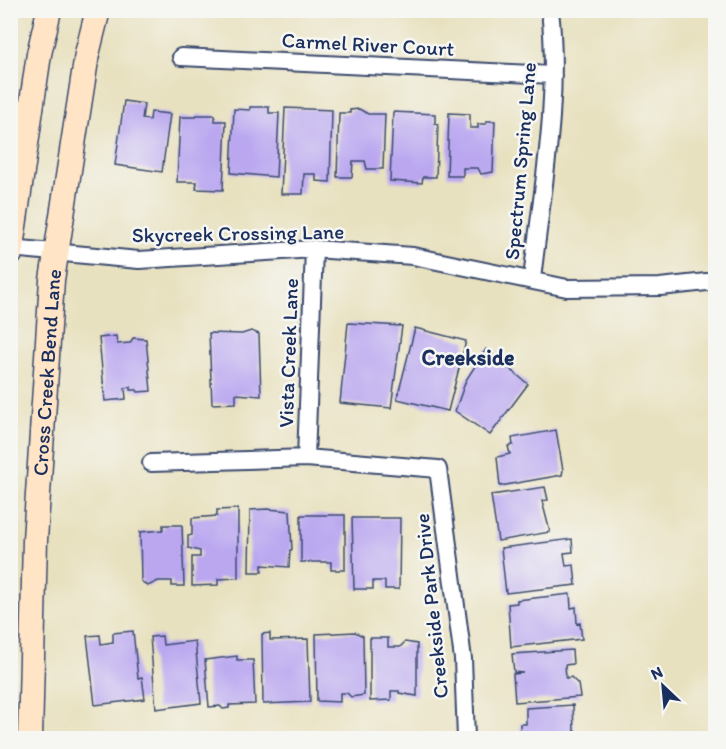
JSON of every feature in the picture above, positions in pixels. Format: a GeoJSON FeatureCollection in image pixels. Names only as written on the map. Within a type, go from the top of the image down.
{"type":"FeatureCollection","features":[{"type":"Feature","properties":{"kind":"main road"},"geometry":{"type":"LineString","coordinates":[[11,250],[39,54],[50,10]]}},
{"type":"Feature","properties":{"kind":"main road","name":"Cross Creek Bend Lane"},"geometry":{"type":"LineString","coordinates":[[30,738],[35,540],[56,253],[87,54],[98,10]]}},
{"type":"Feature","properties":{"kind":"street","name":"Spectrum Spring Lane"},"geometry":{"type":"LineString","coordinates":[[531,279],[549,135],[554,44],[550,10]]}},
{"type":"Feature","properties":{"kind":"street","name":"Carmel River Court"},"geometry":{"type":"LineString","coordinates":[[181,57],[553,75]]}},
{"type":"Feature","properties":{"kind":"street","name":"Skycreek Crossing Lane"},"geometry":{"type":"LineString","coordinates":[[11,250],[139,260],[314,249],[413,256],[567,288],[611,288],[708,282]]}},
{"type":"Feature","properties":{"kind":"street","name":"Vista Creek Lane"},"geometry":{"type":"LineString","coordinates":[[306,458],[314,249]]}},
{"type":"Feature","properties":{"kind":"street"},"geometry":{"type":"LineString","coordinates":[[151,463],[306,458]]}},
{"type":"Feature","properties":{"kind":"street","name":"Creekside Park Drive"},"geometry":{"type":"LineString","coordinates":[[306,458],[438,469],[463,659],[466,738]]}},
{"type":"Feature","properties":{"kind":"building"},"geometry":{"type":"Polygon","coordinates":[[[418,10],[439,10],[439,13],[419,15],[418,10]]]}},
{"type":"Feature","properties":{"kind":"building"},"geometry":{"type":"Polygon","coordinates":[[[124,101],[144,104],[142,119],[150,120],[151,112],[170,114],[162,172],[115,165],[124,101]]]}},
{"type":"Feature","properties":{"kind":"building"},"geometry":{"type":"Polygon","coordinates":[[[250,107],[269,107],[269,113],[279,113],[276,177],[231,173],[234,109],[250,110],[250,107]]]}},
{"type":"Feature","properties":{"kind":"building"},"geometry":{"type":"Polygon","coordinates":[[[285,108],[332,110],[330,182],[316,181],[316,174],[304,174],[303,194],[281,194],[285,108]]]}},
{"type":"Feature","properties":{"kind":"building"},"geometry":{"type":"Polygon","coordinates":[[[359,109],[368,114],[385,114],[383,169],[367,169],[365,161],[353,161],[352,177],[337,177],[339,113],[350,113],[350,110],[359,109]]]}},
{"type":"Feature","properties":{"kind":"building"},"geometry":{"type":"Polygon","coordinates":[[[393,112],[435,114],[435,124],[438,124],[436,177],[423,177],[422,183],[390,181],[393,112]]]}},
{"type":"Feature","properties":{"kind":"building"},"geometry":{"type":"Polygon","coordinates":[[[449,113],[470,114],[470,128],[478,128],[478,124],[486,124],[486,121],[495,121],[493,172],[481,174],[478,168],[463,168],[463,176],[447,176],[449,113]]]}},
{"type":"Feature","properties":{"kind":"building"},"geometry":{"type":"Polygon","coordinates":[[[196,115],[215,115],[215,121],[226,121],[223,190],[196,189],[197,182],[177,182],[180,117],[196,117],[196,115]]]}},
{"type":"Feature","properties":{"kind":"building"},"geometry":{"type":"Polygon","coordinates":[[[348,323],[402,326],[391,408],[340,403],[348,323]]]}},
{"type":"Feature","properties":{"kind":"building"},"geometry":{"type":"Polygon","coordinates":[[[415,328],[466,341],[448,411],[397,399],[415,328]]]}},
{"type":"Feature","properties":{"kind":"building"},"geometry":{"type":"Polygon","coordinates":[[[251,331],[259,334],[261,396],[236,394],[236,403],[212,404],[209,333],[242,334],[251,331]]]}},
{"type":"Feature","properties":{"kind":"building"},"geometry":{"type":"Polygon","coordinates":[[[116,336],[117,344],[130,343],[133,338],[146,339],[151,391],[138,392],[131,390],[131,387],[125,388],[126,399],[105,401],[99,338],[116,336]]]}},
{"type":"Feature","properties":{"kind":"building"},"geometry":{"type":"Polygon","coordinates":[[[486,349],[528,384],[490,435],[455,411],[466,380],[486,349]]]}},
{"type":"Feature","properties":{"kind":"building"},"geometry":{"type":"Polygon","coordinates":[[[556,430],[562,475],[500,486],[497,457],[510,454],[508,446],[513,445],[512,438],[556,430]]]}},
{"type":"Feature","properties":{"kind":"building"},"geometry":{"type":"Polygon","coordinates":[[[545,487],[548,500],[542,501],[550,532],[498,541],[491,495],[545,487]]]}},
{"type":"Feature","properties":{"kind":"building"},"geometry":{"type":"Polygon","coordinates":[[[238,509],[238,578],[218,579],[218,585],[192,586],[192,557],[200,557],[200,551],[188,548],[188,536],[192,535],[192,518],[217,516],[217,510],[238,509]]]}},
{"type":"Feature","properties":{"kind":"building"},"geometry":{"type":"Polygon","coordinates":[[[250,510],[290,511],[292,550],[290,550],[289,567],[262,565],[262,572],[249,572],[250,510]]]}},
{"type":"Feature","properties":{"kind":"building"},"geometry":{"type":"Polygon","coordinates":[[[301,515],[345,515],[345,570],[331,570],[331,562],[301,562],[301,515]]]}},
{"type":"Feature","properties":{"kind":"building"},"geometry":{"type":"Polygon","coordinates":[[[352,518],[400,518],[399,589],[385,589],[385,581],[373,581],[373,589],[354,589],[352,518]]]}},
{"type":"Feature","properties":{"kind":"building"},"geometry":{"type":"Polygon","coordinates":[[[163,525],[182,525],[184,586],[172,586],[172,581],[158,581],[148,586],[141,581],[140,532],[163,530],[163,525]]]}},
{"type":"Feature","properties":{"kind":"building"},"geometry":{"type":"Polygon","coordinates":[[[572,539],[573,552],[564,553],[566,566],[574,565],[576,585],[506,593],[501,548],[572,539]]]}},
{"type":"Feature","properties":{"kind":"building"},"geometry":{"type":"Polygon","coordinates":[[[570,594],[571,608],[576,607],[577,624],[580,623],[582,639],[511,647],[508,604],[517,603],[517,600],[570,594]]]}},
{"type":"Feature","properties":{"kind":"building"},"geometry":{"type":"Polygon","coordinates":[[[133,631],[138,678],[142,677],[145,699],[95,705],[87,636],[100,635],[101,644],[113,642],[113,633],[133,631]]]}},
{"type":"Feature","properties":{"kind":"building"},"geometry":{"type":"Polygon","coordinates":[[[355,632],[363,636],[364,695],[351,697],[347,693],[340,693],[340,702],[317,701],[316,634],[355,632]]]}},
{"type":"Feature","properties":{"kind":"building"},"geometry":{"type":"Polygon","coordinates":[[[270,633],[270,640],[308,639],[310,702],[263,704],[262,634],[270,633]]]}},
{"type":"Feature","properties":{"kind":"building"},"geometry":{"type":"Polygon","coordinates":[[[162,636],[163,645],[195,641],[201,703],[156,709],[150,637],[162,636]]]}},
{"type":"Feature","properties":{"kind":"building"},"geometry":{"type":"Polygon","coordinates":[[[370,638],[388,638],[388,647],[400,647],[405,642],[417,644],[417,696],[391,691],[391,700],[370,701],[370,638]]]}},
{"type":"Feature","properties":{"kind":"building"},"geometry":{"type":"Polygon","coordinates":[[[572,650],[573,664],[565,665],[566,678],[571,677],[578,684],[580,697],[515,702],[513,674],[523,673],[514,672],[512,654],[572,650]]]}},
{"type":"Feature","properties":{"kind":"building"},"geometry":{"type":"Polygon","coordinates":[[[237,656],[237,660],[253,660],[255,704],[229,705],[229,708],[223,709],[220,706],[209,707],[205,660],[237,656]]]}},
{"type":"Feature","properties":{"kind":"building"},"geometry":{"type":"Polygon","coordinates":[[[573,705],[574,731],[579,733],[580,738],[521,738],[520,724],[526,724],[526,708],[573,705]]]}},
{"type":"Feature","properties":{"kind":"district","name":"Creekside"},"geometry":{"type":"Point","coordinates":[468,357]}}]}
